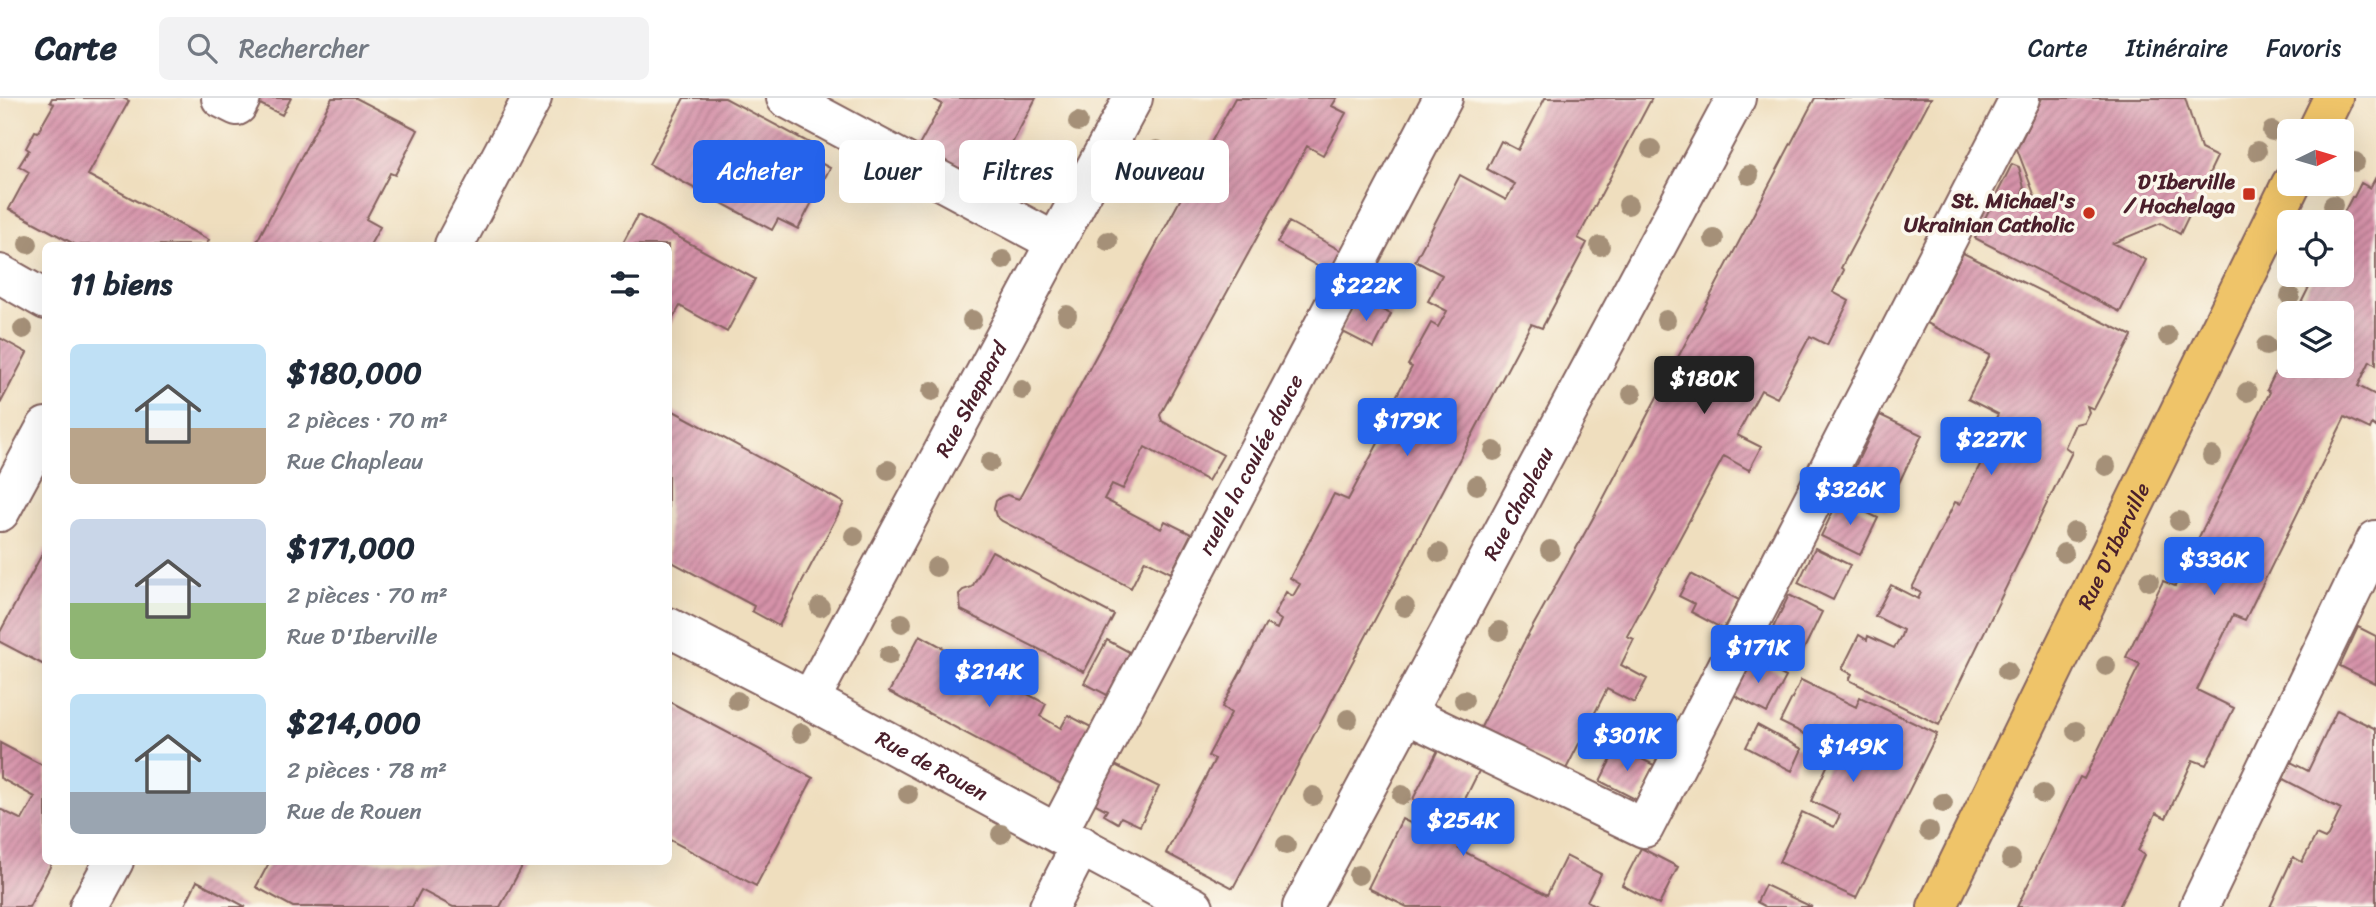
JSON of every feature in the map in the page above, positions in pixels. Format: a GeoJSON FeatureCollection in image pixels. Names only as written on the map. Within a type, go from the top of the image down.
{"type":"FeatureCollection","features":[{"type":"Feature","properties":{"kind":"main road"},"geometry":{"type":"LineString","coordinates":[[2323,119],[2333,98]]}},
{"type":"Feature","properties":{"kind":"main road","name":"Rue D'Iberville"},"geometry":{"type":"LineString","coordinates":[[1937,907],[2285,196]]}},
{"type":"Feature","properties":{"kind":"street"},"geometry":{"type":"LineString","coordinates":[[221,98],[237,107],[242,98]]}},
{"type":"Feature","properties":{"kind":"street"},"geometry":{"type":"LineString","coordinates":[[456,242],[532,98]]}},
{"type":"Feature","properties":{"kind":"street"},"geometry":{"type":"LineString","coordinates":[[786,98],[824,107],[1055,242]]}},
{"type":"Feature","properties":{"kind":"street","name":"Rue Sheppard"},"geometry":{"type":"LineString","coordinates":[[810,700],[1133,98]]}},
{"type":"Feature","properties":{"kind":"street","name":"ruelle la coulée douce"},"geometry":{"type":"LineString","coordinates":[[1049,907],[1069,839],[1443,98]]}},
{"type":"Feature","properties":{"kind":"street","name":"Rue Chapleau"},"geometry":{"type":"LineString","coordinates":[[1302,907],[1736,98]]}},
{"type":"Feature","properties":{"kind":"street"},"geometry":{"type":"LineString","coordinates":[[1407,714],[1644,828],[2020,98]]}},
{"type":"Feature","properties":{"kind":"street"},"geometry":{"type":"LineString","coordinates":[[0,274],[42,298]]}},
{"type":"Feature","properties":{"kind":"street"},"geometry":{"type":"LineString","coordinates":[[0,512],[42,434]]}},
{"type":"Feature","properties":{"kind":"street"},"geometry":{"type":"LineString","coordinates":[[2199,907],[2376,540]]}},
{"type":"Feature","properties":{"kind":"street","name":"Rue de Rouen"},"geometry":{"type":"LineString","coordinates":[[672,629],[810,700],[1194,907]]}},
{"type":"Feature","properties":{"kind":"street"},"geometry":{"type":"LineString","coordinates":[[89,907],[112,865]]}},
{"type":"Feature","properties":{"kind":"building"},"geometry":{"type":"Polygon","coordinates":[[[52,98],[123,98],[129,101],[88,175],[209,240],[208,242],[70,242],[9,209],[29,172],[19,166],[29,150],[26,148],[35,131],[38,132],[54,104],[50,102],[52,98]]]}},
{"type":"Feature","properties":{"kind":"building"},"geometry":{"type":"Polygon","coordinates":[[[256,98],[291,98],[282,115],[254,101],[256,98]]]}},
{"type":"Feature","properties":{"kind":"building"},"geometry":{"type":"Polygon","coordinates":[[[332,98],[356,98],[418,130],[395,175],[390,173],[366,219],[380,227],[372,242],[257,242],[332,98]]]}},
{"type":"Feature","properties":{"kind":"building"},"geometry":{"type":"Polygon","coordinates":[[[684,98],[725,98],[804,140],[693,140],[693,188],[649,164],[684,98]]]}},
{"type":"Feature","properties":{"kind":"building"},"geometry":{"type":"Polygon","coordinates":[[[1036,98],[1014,140],[959,140],[959,174],[945,166],[945,140],[922,140],[942,104],[935,100],[1036,98]]]}},
{"type":"Feature","properties":{"kind":"building"},"geometry":{"type":"Polygon","coordinates":[[[1235,98],[1337,98],[1332,106],[1346,113],[1323,155],[1307,146],[1160,415],[1162,421],[1223,455],[1208,481],[1145,447],[1123,489],[1112,484],[1104,499],[1161,529],[1165,521],[1191,534],[1171,573],[1145,560],[1131,588],[1002,521],[996,516],[994,509],[996,501],[1001,497],[1007,495],[1019,499],[1178,203],[1229,203],[1229,140],[1212,140],[1235,98]]]}},
{"type":"Feature","properties":{"kind":"building"},"geometry":{"type":"Polygon","coordinates":[[[1545,98],[1652,98],[1578,238],[1587,243],[1542,328],[1531,324],[1233,888],[1166,853],[1215,759],[1208,756],[1231,713],[1222,707],[1266,624],[1277,629],[1281,620],[1274,615],[1286,592],[1293,596],[1300,584],[1290,578],[1334,494],[1348,500],[1394,413],[1389,410],[1412,367],[1408,365],[1431,323],[1438,327],[1447,311],[1428,301],[1442,275],[1415,261],[1460,175],[1506,200],[1515,184],[1487,169],[1501,141],[1518,150],[1545,98]]]}},
{"type":"Feature","properties":{"kind":"building"},"geometry":{"type":"Polygon","coordinates":[[[1815,98],[1931,98],[1841,268],[1844,270],[1833,292],[1849,301],[1827,345],[1810,336],[1777,398],[1761,390],[1737,435],[1761,447],[1749,470],[1724,456],[1627,636],[1634,639],[1621,665],[1647,679],[1634,703],[1607,689],[1565,771],[1480,729],[1815,98]]]}},
{"type":"Feature","properties":{"kind":"building","name":"St. Michael's Ukrainian Catholic"},"geometry":{"type":"Polygon","coordinates":[[[2042,98],[2185,98],[2201,149],[2217,157],[2180,234],[2161,223],[2113,243],[2146,260],[2120,312],[1975,238],[2012,164],[2019,167],[2024,188],[2020,198],[2032,203],[2037,202],[2017,149],[2042,98]]]}},
{"type":"Feature","properties":{"kind":"building"},"geometry":{"type":"Polygon","coordinates":[[[2376,177],[2376,365],[2370,361],[2358,386],[2376,395],[2376,427],[2372,424],[2370,429],[2345,417],[2245,620],[2233,615],[2197,690],[2234,708],[2206,765],[2193,760],[2166,818],[2156,813],[2138,851],[2144,855],[2119,907],[2017,907],[2080,777],[2084,779],[2140,664],[2126,657],[2163,581],[2175,586],[2270,392],[2267,390],[2277,369],[2277,378],[2354,378],[2354,301],[2302,301],[2309,287],[2354,287],[2354,210],[2345,210],[2361,183],[2370,188],[2376,177]]]}},
{"type":"Feature","properties":{"kind":"building"},"geometry":{"type":"Polygon","coordinates":[[[722,203],[812,203],[798,229],[778,219],[772,230],[722,203]]]}},
{"type":"Feature","properties":{"kind":"building"},"geometry":{"type":"Polygon","coordinates":[[[638,215],[755,279],[727,332],[680,306],[672,320],[672,242],[624,242],[638,215]]]}},
{"type":"Feature","properties":{"kind":"building"},"geometry":{"type":"Polygon","coordinates":[[[1289,222],[1345,253],[1333,275],[1277,243],[1289,222]]]}},
{"type":"Feature","properties":{"kind":"building"},"geometry":{"type":"Polygon","coordinates":[[[1963,253],[2132,336],[2094,409],[2087,406],[2089,412],[2084,422],[2075,424],[2065,447],[2072,452],[1939,725],[1849,680],[1852,674],[1842,669],[1859,635],[1867,640],[1868,636],[1894,648],[1903,630],[1875,616],[1891,585],[1918,599],[1921,593],[1912,588],[1955,502],[1960,504],[1981,463],[1976,460],[1998,414],[1968,399],[1990,355],[1927,323],[1963,253]]]}},
{"type":"Feature","properties":{"kind":"building"},"geometry":{"type":"Polygon","coordinates":[[[1357,298],[1391,314],[1374,348],[1341,331],[1357,298]]]}},
{"type":"Feature","properties":{"kind":"building"},"geometry":{"type":"Polygon","coordinates":[[[0,338],[27,353],[0,404],[0,338]]]}},
{"type":"Feature","properties":{"kind":"building"},"geometry":{"type":"Polygon","coordinates":[[[672,410],[844,503],[779,626],[752,611],[754,606],[672,562],[672,410]]]}},
{"type":"Feature","properties":{"kind":"building"},"geometry":{"type":"Polygon","coordinates":[[[1880,415],[1922,435],[1886,510],[1844,489],[1880,415]]]}},
{"type":"Feature","properties":{"kind":"building"},"geometry":{"type":"Polygon","coordinates":[[[1839,499],[1878,518],[1860,555],[1821,536],[1839,499]]]}},
{"type":"Feature","properties":{"kind":"building"},"geometry":{"type":"Polygon","coordinates":[[[1815,548],[1850,565],[1833,600],[1798,583],[1815,548]]]}},
{"type":"Feature","properties":{"kind":"building"},"geometry":{"type":"Polygon","coordinates":[[[992,551],[1114,615],[1084,672],[961,610],[959,594],[972,587],[992,551]]]}},
{"type":"Feature","properties":{"kind":"building"},"geometry":{"type":"Polygon","coordinates":[[[42,554],[42,664],[0,642],[0,632],[42,554]]]}},
{"type":"Feature","properties":{"kind":"building"},"geometry":{"type":"Polygon","coordinates":[[[1691,574],[1739,600],[1723,629],[1691,612],[1695,604],[1679,596],[1691,574]]]}},
{"type":"Feature","properties":{"kind":"building"},"geometry":{"type":"Polygon","coordinates":[[[1789,595],[1822,612],[1802,653],[1769,636],[1789,595]]]}},
{"type":"Feature","properties":{"kind":"building"},"geometry":{"type":"Polygon","coordinates":[[[2358,627],[2376,636],[2376,684],[2340,666],[2358,627]]]}},
{"type":"Feature","properties":{"kind":"building"},"geometry":{"type":"Polygon","coordinates":[[[920,635],[978,667],[972,678],[992,689],[1005,665],[1029,677],[1022,691],[1046,704],[1040,716],[1061,728],[1068,715],[1091,727],[1061,784],[889,692],[920,635]]]}},
{"type":"Feature","properties":{"kind":"building"},"geometry":{"type":"Polygon","coordinates":[[[1107,640],[1131,653],[1109,696],[1084,683],[1107,640]]]}},
{"type":"Feature","properties":{"kind":"building"},"geometry":{"type":"Polygon","coordinates":[[[1749,657],[1786,677],[1767,713],[1730,693],[1749,657]]]}},
{"type":"Feature","properties":{"kind":"building"},"geometry":{"type":"Polygon","coordinates":[[[1801,680],[1856,707],[1860,697],[1937,734],[1856,898],[1779,862],[1802,812],[1834,827],[1840,815],[1811,801],[1835,749],[1780,722],[1801,680]]]}},
{"type":"Feature","properties":{"kind":"building"},"geometry":{"type":"Polygon","coordinates":[[[672,703],[813,778],[756,886],[672,841],[672,703]]]}},
{"type":"Feature","properties":{"kind":"building"},"geometry":{"type":"Polygon","coordinates":[[[2337,710],[2376,729],[2376,907],[2270,907],[2293,857],[2302,862],[2316,835],[2325,839],[2328,836],[2341,809],[2283,779],[2291,762],[2308,771],[2337,710]]]}},
{"type":"Feature","properties":{"kind":"building"},"geometry":{"type":"Polygon","coordinates":[[[1757,725],[1802,749],[1792,771],[1746,747],[1757,725]]]}},
{"type":"Feature","properties":{"kind":"building"},"geometry":{"type":"Polygon","coordinates":[[[0,743],[42,765],[42,865],[51,865],[29,907],[0,907],[0,809],[22,820],[35,797],[0,778],[0,743]]]}},
{"type":"Feature","properties":{"kind":"building"},"geometry":{"type":"Polygon","coordinates":[[[1617,747],[1654,765],[1637,800],[1600,781],[1617,747]]]}},
{"type":"Feature","properties":{"kind":"building"},"geometry":{"type":"Polygon","coordinates":[[[1438,750],[1479,771],[1462,805],[1481,814],[1465,847],[1459,849],[1547,895],[1566,856],[1601,874],[1587,901],[1598,907],[1407,907],[1368,888],[1402,819],[1445,840],[1454,820],[1413,799],[1438,750]]]}},
{"type":"Feature","properties":{"kind":"building"},"geometry":{"type":"Polygon","coordinates":[[[1109,762],[1159,787],[1140,826],[1121,817],[1118,823],[1104,815],[1107,810],[1090,801],[1109,762]]]}},
{"type":"Feature","properties":{"kind":"building"},"geometry":{"type":"Polygon","coordinates":[[[1641,848],[1678,867],[1659,905],[1622,885],[1641,848]]]}},
{"type":"Feature","properties":{"kind":"building"},"geometry":{"type":"Polygon","coordinates":[[[268,865],[523,865],[500,907],[453,907],[421,890],[412,907],[293,907],[256,887],[268,865]]]}},
{"type":"Feature","properties":{"kind":"building"},"geometry":{"type":"Polygon","coordinates":[[[197,881],[246,907],[184,907],[197,881]]]}},
{"type":"Feature","properties":{"kind":"building"},"geometry":{"type":"Polygon","coordinates":[[[1765,885],[1812,907],[1766,907],[1757,902],[1765,885]]]}},
{"type":"Feature","properties":{"kind":"place","name":"D'Iberville / Hochelaga"},"geometry":{"type":"Point","coordinates":[2249,194]}},
{"type":"Feature","properties":{"kind":"place","name":"St. Michael's Ukrainian Catholic"},"geometry":{"type":"Point","coordinates":[2089,213]}}]}
